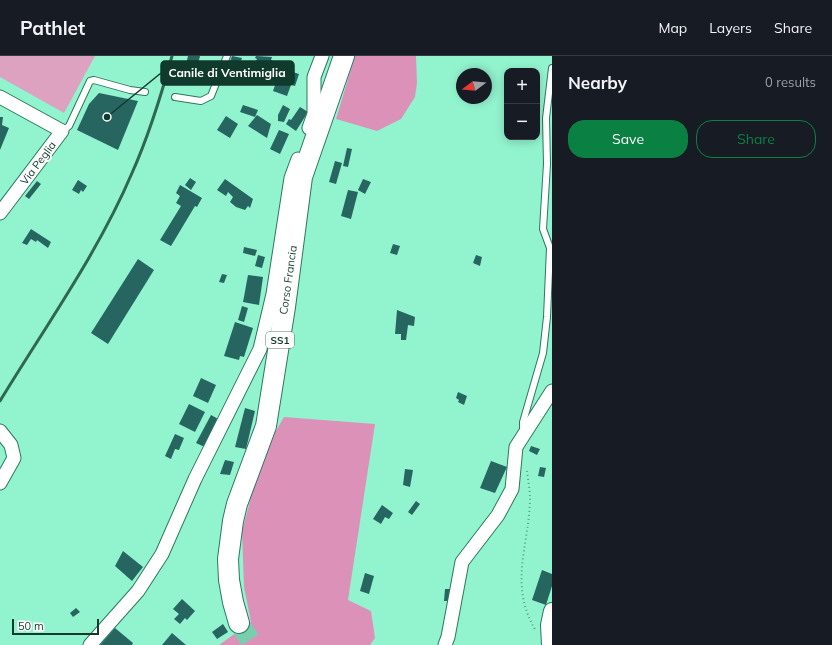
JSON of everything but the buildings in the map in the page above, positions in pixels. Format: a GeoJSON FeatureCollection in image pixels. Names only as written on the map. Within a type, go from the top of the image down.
{"type":"FeatureCollection","features":[{"type":"Feature","properties":{"kind":"main road","name":"Corso Francia"},"geometry":{"type":"LineString","coordinates":[[239,623],[232,602],[229,580],[228,559],[233,521],[237,504],[266,426],[285,307],[302,177],[344,56]]}},
{"type":"Feature","properties":{"kind":"street"},"geometry":{"type":"LineString","coordinates":[[90,645],[138,591],[162,554],[195,479],[260,349],[273,294],[292,178],[314,114],[314,77],[322,56]]}},
{"type":"Feature","properties":{"kind":"street","name":"Via Peglia"},"geometry":{"type":"LineString","coordinates":[[0,97],[62,131],[0,213]]}},
{"type":"Feature","properties":{"kind":"street"},"geometry":{"type":"LineString","coordinates":[[445,645],[462,562],[498,515],[512,489],[516,447],[552,391]]}},
{"type":"Feature","properties":{"kind":"street"},"geometry":{"type":"LineString","coordinates":[[0,483],[14,458],[11,445],[1,432]]}},
{"type":"Feature","properties":{"kind":"street"},"geometry":{"type":"LineString","coordinates":[[549,643],[552,611]]}},
{"type":"Feature","properties":{"kind":"lane"},"geometry":{"type":"LineString","coordinates":[[175,97],[201,101],[211,96],[227,56]]}},
{"type":"Feature","properties":{"kind":"lane"},"geometry":{"type":"LineString","coordinates":[[523,434],[523,422],[543,353],[547,317],[550,248],[543,229],[547,164],[546,118],[552,68]]}},
{"type":"Feature","properties":{"kind":"lane"},"geometry":{"type":"LineString","coordinates":[[62,131],[69,126],[90,81],[94,80],[130,90],[145,92]]}},
{"type":"Feature","properties":{"kind":"path"},"geometry":{"type":"LineString","coordinates":[[526,468],[530,498],[521,578],[522,599],[531,623],[541,641],[549,643]]}},
{"type":"Feature","properties":{"kind":"shaded area"},"geometry":{"type":"Polygon","coordinates":[[[0,56],[95,56],[64,113],[0,77],[0,56]]]}},
{"type":"Feature","properties":{"kind":"shaded area"},"geometry":{"type":"Polygon","coordinates":[[[355,56],[416,56],[417,83],[415,97],[401,119],[377,131],[336,119],[355,56]]]}},
{"type":"Feature","properties":{"kind":"shaded area"},"geometry":{"type":"Polygon","coordinates":[[[284,417],[375,424],[348,600],[371,611],[375,638],[370,645],[219,645],[251,622],[244,587],[242,531],[263,453],[284,417]]]}},
{"type":"Feature","properties":{"kind":"tunnel"},"geometry":{"type":"LineString","coordinates":[[239,623],[253,645]]}},
{"type":"Feature","properties":{"kind":"railway"},"geometry":{"type":"LineString","coordinates":[[0,401],[87,261],[118,203],[138,159],[149,130],[172,56]]}},
{"type":"Feature","properties":{"kind":"place","name":"Canile di Ventimiglia"},"geometry":{"type":"Point","coordinates":[107,117]}}]}
